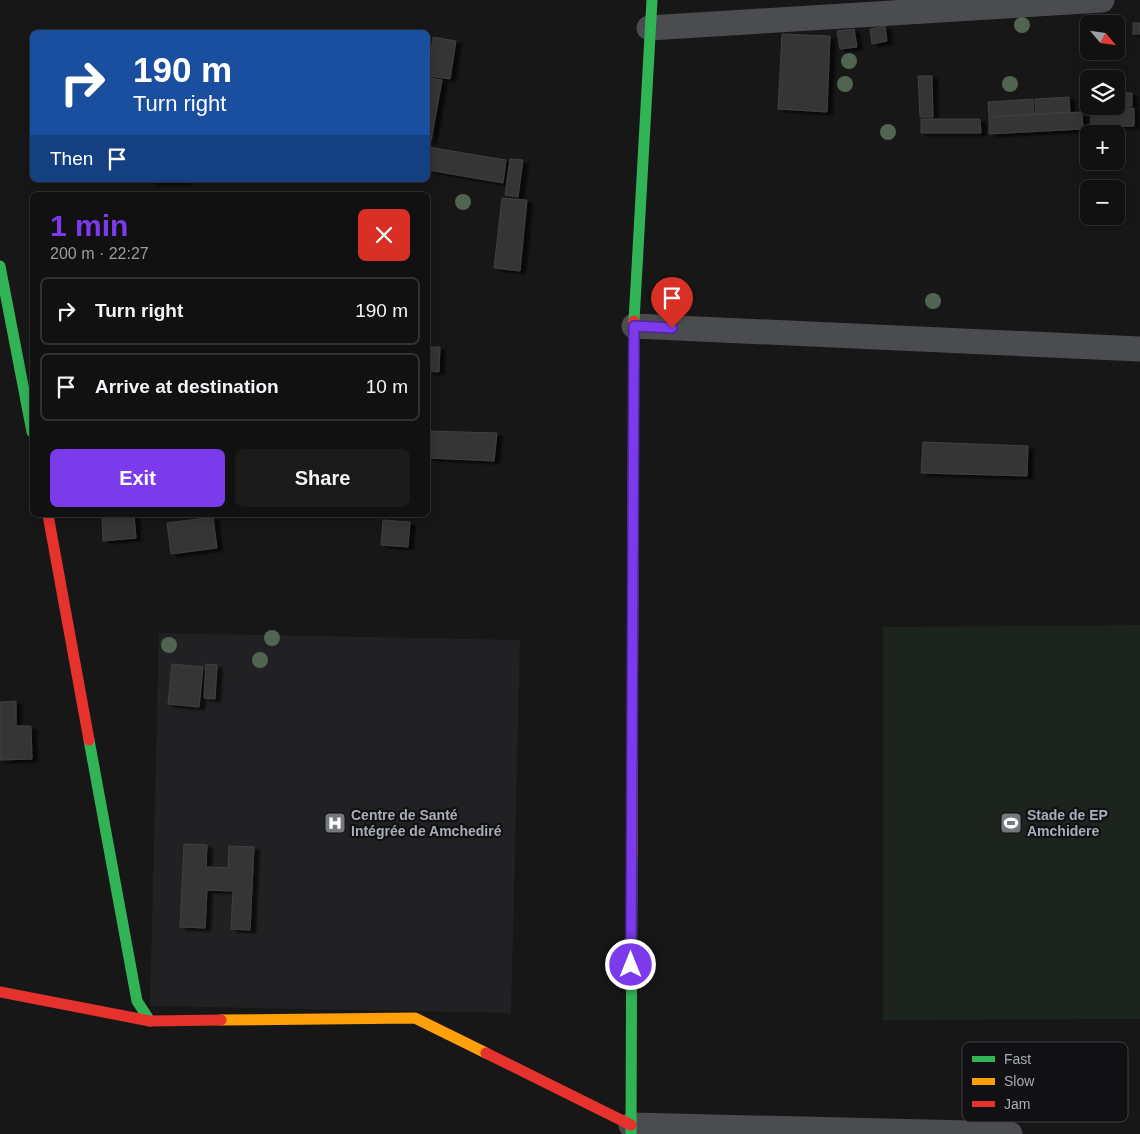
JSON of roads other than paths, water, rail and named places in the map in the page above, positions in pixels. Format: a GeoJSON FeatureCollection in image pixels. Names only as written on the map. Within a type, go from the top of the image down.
{"type":"FeatureCollection","features":[{"type":"Feature","properties":{"kind":"street"},"geometry":{"type":"LineString","coordinates":[[631,1129],[634,326],[652,0]]}},
{"type":"Feature","properties":{"kind":"street"},"geometry":{"type":"LineString","coordinates":[[649,28],[1102,0]]}},
{"type":"Feature","properties":{"kind":"street"},"geometry":{"type":"LineString","coordinates":[[2,280],[30,422]]}},
{"type":"Feature","properties":{"kind":"street"},"geometry":{"type":"LineString","coordinates":[[634,326],[1140,349]]}},
{"type":"Feature","properties":{"kind":"street"},"geometry":{"type":"LineString","coordinates":[[48,517],[137,1001],[150,1021]]}},
{"type":"Feature","properties":{"kind":"street"},"geometry":{"type":"LineString","coordinates":[[0,992],[150,1021],[415,1018],[631,1129],[1010,1134]]}},
{"type":"Feature","properties":{"kind":"place","name":"Centre de Santé Intégrée de Amchediré"},"geometry":{"type":"Point","coordinates":[335,823]}},
{"type":"Feature","properties":{"kind":"place","name":"Stade de EP Amchidere"},"geometry":{"type":"Point","coordinates":[1011,823]}}]}
